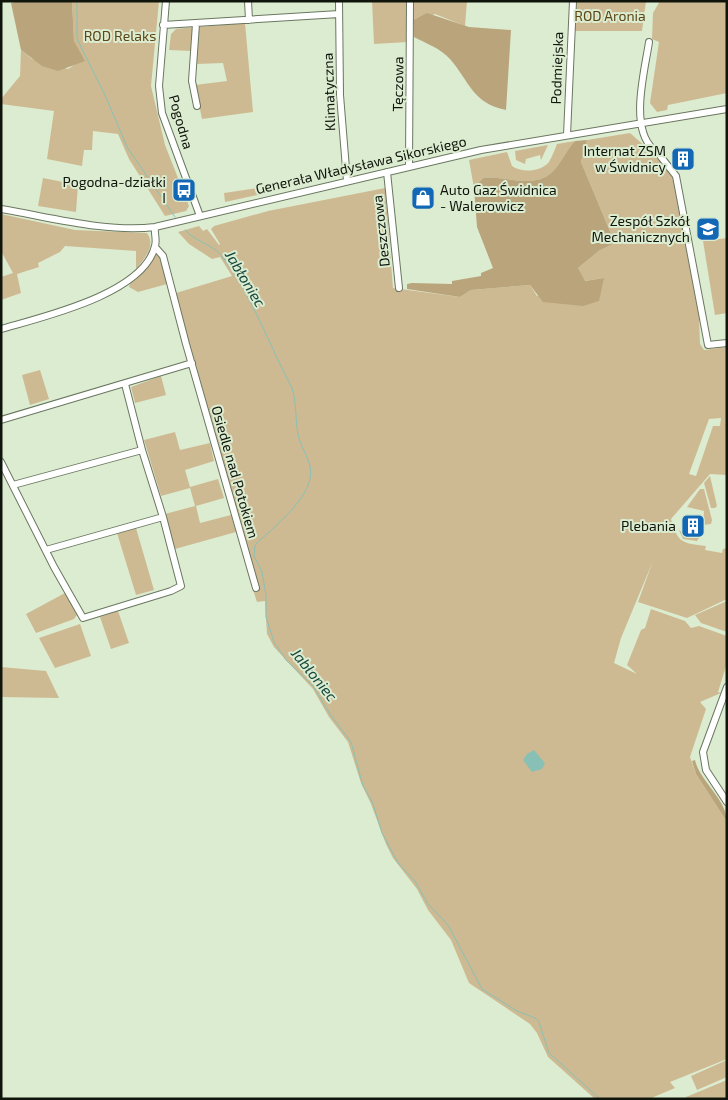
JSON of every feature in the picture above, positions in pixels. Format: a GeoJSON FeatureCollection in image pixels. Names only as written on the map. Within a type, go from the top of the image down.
{"type":"FeatureCollection","features":[{"type":"Feature","properties":{"kind":"street","name":"Pogodna"},"geometry":{"type":"LineString","coordinates":[[166,1],[159,86],[162,113],[200,216]]}},
{"type":"Feature","properties":{"kind":"street"},"geometry":{"type":"LineString","coordinates":[[248,1],[250,20]]}},
{"type":"Feature","properties":{"kind":"street","name":"Klimatyczna"},"geometry":{"type":"LineString","coordinates":[[339,1],[342,131],[348,181]]}},
{"type":"Feature","properties":{"kind":"street","name":"Tęczowa"},"geometry":{"type":"LineString","coordinates":[[410,1],[410,164]]}},
{"type":"Feature","properties":{"kind":"street","name":"Podmiejska"},"geometry":{"type":"LineString","coordinates":[[567,135],[572,1]]}},
{"type":"Feature","properties":{"kind":"street"},"geometry":{"type":"LineString","coordinates":[[164,25],[339,14]]}},
{"type":"Feature","properties":{"kind":"street"},"geometry":{"type":"LineString","coordinates":[[196,24],[192,81],[197,106]]}},
{"type":"Feature","properties":{"kind":"street"},"geometry":{"type":"LineString","coordinates":[[649,42],[640,105],[644,140],[653,149]]}},
{"type":"Feature","properties":{"kind":"street","name":"Generała Władysława Sikorskiego"},"geometry":{"type":"LineString","coordinates":[[1,209],[96,225],[129,228],[154,227],[387,172],[410,164],[567,135],[727,109]]}},
{"type":"Feature","properties":{"kind":"street"},"geometry":{"type":"LineString","coordinates":[[661,156],[676,176],[708,345],[727,343]]}},
{"type":"Feature","properties":{"kind":"street","name":"Deszczowa"},"geometry":{"type":"LineString","coordinates":[[387,172],[399,288]]}},
{"type":"Feature","properties":{"kind":"street"},"geometry":{"type":"LineString","coordinates":[[1,329],[100,298],[135,275],[151,256],[155,247],[154,227]]}},
{"type":"Feature","properties":{"kind":"street","name":"Osiedle nad Potokiem"},"geometry":{"type":"LineString","coordinates":[[155,247],[164,256],[256,588]]}},
{"type":"Feature","properties":{"kind":"street"},"geometry":{"type":"LineString","coordinates":[[1,420],[125,384],[192,362]]}},
{"type":"Feature","properties":{"kind":"street"},"geometry":{"type":"LineString","coordinates":[[1,462],[83,618],[171,591],[181,586],[125,384]]}},
{"type":"Feature","properties":{"kind":"street"},"geometry":{"type":"LineString","coordinates":[[13,485],[142,450]]}},
{"type":"Feature","properties":{"kind":"street"},"geometry":{"type":"LineString","coordinates":[[46,550],[163,517]]}},
{"type":"Feature","properties":{"kind":"street"},"geometry":{"type":"LineString","coordinates":[[727,687],[703,752],[703,761],[706,770],[727,802]]}},
{"type":"Feature","properties":{"kind":"green space","name":"ROD Relaks"},"geometry":{"type":"Polygon","coordinates":[[[72,1],[159,1],[151,86],[165,145],[189,206],[186,211],[165,216],[129,159],[118,134],[93,131],[92,150],[84,150],[82,166],[47,159],[54,111],[1,104],[1,99],[20,76],[21,50],[32,59],[68,69],[77,63],[72,1]]]}},
{"type":"Feature","properties":{"kind":"green space"},"geometry":{"type":"Polygon","coordinates":[[[372,1],[408,1],[408,42],[374,44],[372,1]]]}},
{"type":"Feature","properties":{"kind":"green space"},"geometry":{"type":"Polygon","coordinates":[[[413,1],[467,1],[465,26],[435,14],[413,24],[413,1]]]}},
{"type":"Feature","properties":{"kind":"green space","name":"ROD Aronia"},"geometry":{"type":"Polygon","coordinates":[[[576,1],[646,1],[642,31],[574,31],[576,1]]]}},
{"type":"Feature","properties":{"kind":"green space"},"geometry":{"type":"Polygon","coordinates":[[[660,1],[727,1],[727,93],[668,105],[667,110],[657,112],[650,103],[659,42],[652,39],[653,13],[660,1]]]}},
{"type":"Feature","properties":{"kind":"green space"},"geometry":{"type":"Polygon","coordinates":[[[245,23],[253,112],[202,119],[195,85],[227,81],[223,63],[196,64],[199,27],[245,23]]]}},
{"type":"Feature","properties":{"kind":"green space"},"geometry":{"type":"Polygon","coordinates":[[[194,27],[191,51],[169,50],[171,34],[176,29],[194,27]]]}},
{"type":"Feature","properties":{"kind":"green space"},"geometry":{"type":"Polygon","coordinates":[[[630,133],[665,164],[672,175],[699,317],[700,344],[704,350],[727,347],[727,475],[710,474],[671,519],[676,533],[682,541],[706,546],[705,550],[722,553],[723,549],[727,548],[727,599],[687,618],[638,602],[653,561],[621,638],[614,663],[637,674],[627,665],[641,630],[645,628],[651,609],[685,621],[691,628],[699,626],[727,636],[727,663],[718,692],[721,693],[700,702],[706,709],[690,757],[696,774],[727,822],[727,1059],[670,1082],[675,1088],[649,1099],[595,1099],[548,1057],[537,1033],[530,1024],[469,983],[451,940],[428,910],[417,889],[393,858],[361,783],[348,742],[329,717],[313,689],[274,647],[267,634],[265,601],[257,602],[253,590],[258,589],[196,365],[171,286],[176,293],[232,276],[220,257],[212,259],[189,244],[178,232],[199,226],[203,231],[207,229],[219,245],[211,229],[214,226],[268,211],[385,188],[393,288],[460,297],[471,290],[530,285],[537,296],[604,278],[584,281],[578,268],[600,250],[612,236],[581,162],[587,140],[630,133]],[[721,418],[709,419],[689,474],[696,476],[713,426],[720,426],[721,418]]]}},
{"type":"Feature","properties":{"kind":"green space"},"geometry":{"type":"Polygon","coordinates":[[[575,141],[555,169],[544,177],[528,181],[483,178],[474,188],[469,160],[507,152],[512,166],[520,170],[536,170],[549,162],[557,144],[575,141]]]}},
{"type":"Feature","properties":{"kind":"green space"},"geometry":{"type":"Polygon","coordinates":[[[548,145],[541,160],[540,155],[526,159],[525,164],[516,160],[515,151],[548,145]]]}},
{"type":"Feature","properties":{"kind":"green space"},"geometry":{"type":"Polygon","coordinates":[[[43,178],[78,185],[76,212],[38,206],[43,178]]]}},
{"type":"Feature","properties":{"kind":"green space"},"geometry":{"type":"Polygon","coordinates":[[[257,188],[258,191],[265,191],[266,193],[225,202],[224,193],[257,188]]]}},
{"type":"Feature","properties":{"kind":"green space"},"geometry":{"type":"Polygon","coordinates":[[[1,214],[75,230],[147,233],[150,247],[136,269],[136,251],[65,246],[60,252],[38,263],[39,267],[17,274],[21,293],[1,300],[1,277],[13,273],[1,251],[1,214]]]}},
{"type":"Feature","properties":{"kind":"green space"},"geometry":{"type":"Polygon","coordinates":[[[727,238],[727,313],[715,315],[703,241],[727,238]]]}},
{"type":"Feature","properties":{"kind":"green space"},"geometry":{"type":"Polygon","coordinates":[[[158,253],[161,256],[167,284],[138,292],[129,287],[130,284],[158,253]]]}},
{"type":"Feature","properties":{"kind":"green space"},"geometry":{"type":"Polygon","coordinates":[[[40,370],[49,399],[30,405],[22,375],[40,370]]]}},
{"type":"Feature","properties":{"kind":"green space"},"geometry":{"type":"Polygon","coordinates":[[[161,376],[166,395],[135,403],[131,387],[161,376]]]}},
{"type":"Feature","properties":{"kind":"green space"},"geometry":{"type":"Polygon","coordinates":[[[175,432],[180,450],[210,443],[214,461],[185,470],[190,487],[218,479],[224,498],[196,506],[200,523],[231,515],[236,532],[175,549],[165,514],[195,506],[190,488],[161,496],[144,440],[175,432]]]}},
{"type":"Feature","properties":{"kind":"green space"},"geometry":{"type":"Polygon","coordinates":[[[710,476],[717,506],[715,508],[711,508],[704,483],[710,476]]]}},
{"type":"Feature","properties":{"kind":"green space"},"geometry":{"type":"Polygon","coordinates":[[[700,489],[704,489],[712,520],[711,524],[703,525],[704,511],[687,507],[700,489]]]}},
{"type":"Feature","properties":{"kind":"green space"},"geometry":{"type":"Polygon","coordinates":[[[136,528],[154,590],[136,595],[117,533],[136,528]]]}},
{"type":"Feature","properties":{"kind":"green space"},"geometry":{"type":"Polygon","coordinates":[[[678,528],[680,531],[701,535],[697,541],[683,539],[678,528]]]}},
{"type":"Feature","properties":{"kind":"green space"},"geometry":{"type":"Polygon","coordinates":[[[65,593],[77,615],[74,619],[36,633],[26,614],[65,593]]]}},
{"type":"Feature","properties":{"kind":"green space"},"geometry":{"type":"Polygon","coordinates":[[[727,601],[727,632],[701,623],[695,615],[727,601]]]}},
{"type":"Feature","properties":{"kind":"green space"},"geometry":{"type":"Polygon","coordinates":[[[118,611],[129,643],[111,649],[100,617],[118,611]]]}},
{"type":"Feature","properties":{"kind":"green space"},"geometry":{"type":"Polygon","coordinates":[[[80,624],[91,656],[55,668],[39,638],[80,624]]]}},
{"type":"Feature","properties":{"kind":"green space"},"geometry":{"type":"Polygon","coordinates":[[[1,667],[46,671],[59,698],[1,697],[1,667]]]}},
{"type":"Feature","properties":{"kind":"green space"},"geometry":{"type":"Polygon","coordinates":[[[727,1060],[727,1077],[697,1090],[691,1076],[727,1060]]]}},
{"type":"Feature","properties":{"kind":"green space"},"geometry":{"type":"Polygon","coordinates":[[[727,1080],[727,1099],[687,1099],[686,1097],[727,1080]]]}},
{"type":"Feature","properties":{"kind":"shaded area"},"geometry":{"type":"Polygon","coordinates":[[[19,1],[72,1],[74,41],[85,61],[58,71],[42,66],[21,50],[11,3],[19,1]]]}},
{"type":"Feature","properties":{"kind":"shaded area"},"geometry":{"type":"Polygon","coordinates":[[[427,13],[469,27],[511,30],[506,110],[495,107],[479,97],[446,55],[414,37],[414,20],[427,13]]]}},
{"type":"Feature","properties":{"kind":"shaded area"},"geometry":{"type":"Polygon","coordinates":[[[587,140],[581,162],[612,236],[612,244],[600,250],[578,268],[585,281],[604,278],[599,301],[583,306],[543,302],[530,285],[471,290],[460,297],[407,289],[407,284],[412,283],[452,284],[452,281],[481,276],[481,273],[493,268],[477,227],[474,188],[483,178],[528,181],[544,177],[555,169],[575,141],[587,140]]]}},
{"type":"Feature","properties":{"kind":"shaded area"},"geometry":{"type":"Polygon","coordinates":[[[695,760],[702,776],[723,806],[727,822],[696,774],[692,761],[695,760]]]}},
{"type":"Feature","properties":{"kind":"water"},"geometry":{"type":"Polygon","coordinates":[[[534,750],[545,763],[542,769],[532,772],[523,760],[527,754],[534,750]]]}},
{"type":"Feature","properties":{"kind":"waterway","name":"Jabłoniec"},"geometry":{"type":"LineString","coordinates":[[77,1],[77,38],[81,47],[105,95],[127,147],[175,217]]}},
{"type":"Feature","properties":{"kind":"waterway","name":"Jabłoniec"},"geometry":{"type":"LineString","coordinates":[[185,230],[218,252],[233,271],[242,287],[292,388],[298,434],[310,466],[307,488],[300,499],[292,510],[255,545],[254,556],[262,572],[266,595],[266,617],[274,642],[286,660],[313,686],[330,714],[351,742],[363,786],[372,801],[382,833],[398,863],[415,881],[428,904],[448,925],[482,989],[517,1011],[535,1018],[539,1022],[549,1053],[600,1099]]}},
{"type":"Feature","properties":{"kind":"place","name":"Internat ZSM w Świdnicy"},"geometry":{"type":"Point","coordinates":[683,159]}},
{"type":"Feature","properties":{"kind":"place","name":"Pogodna-działki I"},"geometry":{"type":"Point","coordinates":[184,190]}},
{"type":"Feature","properties":{"kind":"place","name":"Auto Gaz Świdnica - Walerowicz"},"geometry":{"type":"Point","coordinates":[423,198]}},
{"type":"Feature","properties":{"kind":"place","name":"Zespół Szkół Mechanicznych"},"geometry":{"type":"Point","coordinates":[708,229]}},
{"type":"Feature","properties":{"kind":"place","name":"Plebania"},"geometry":{"type":"Point","coordinates":[693,526]}}]}
